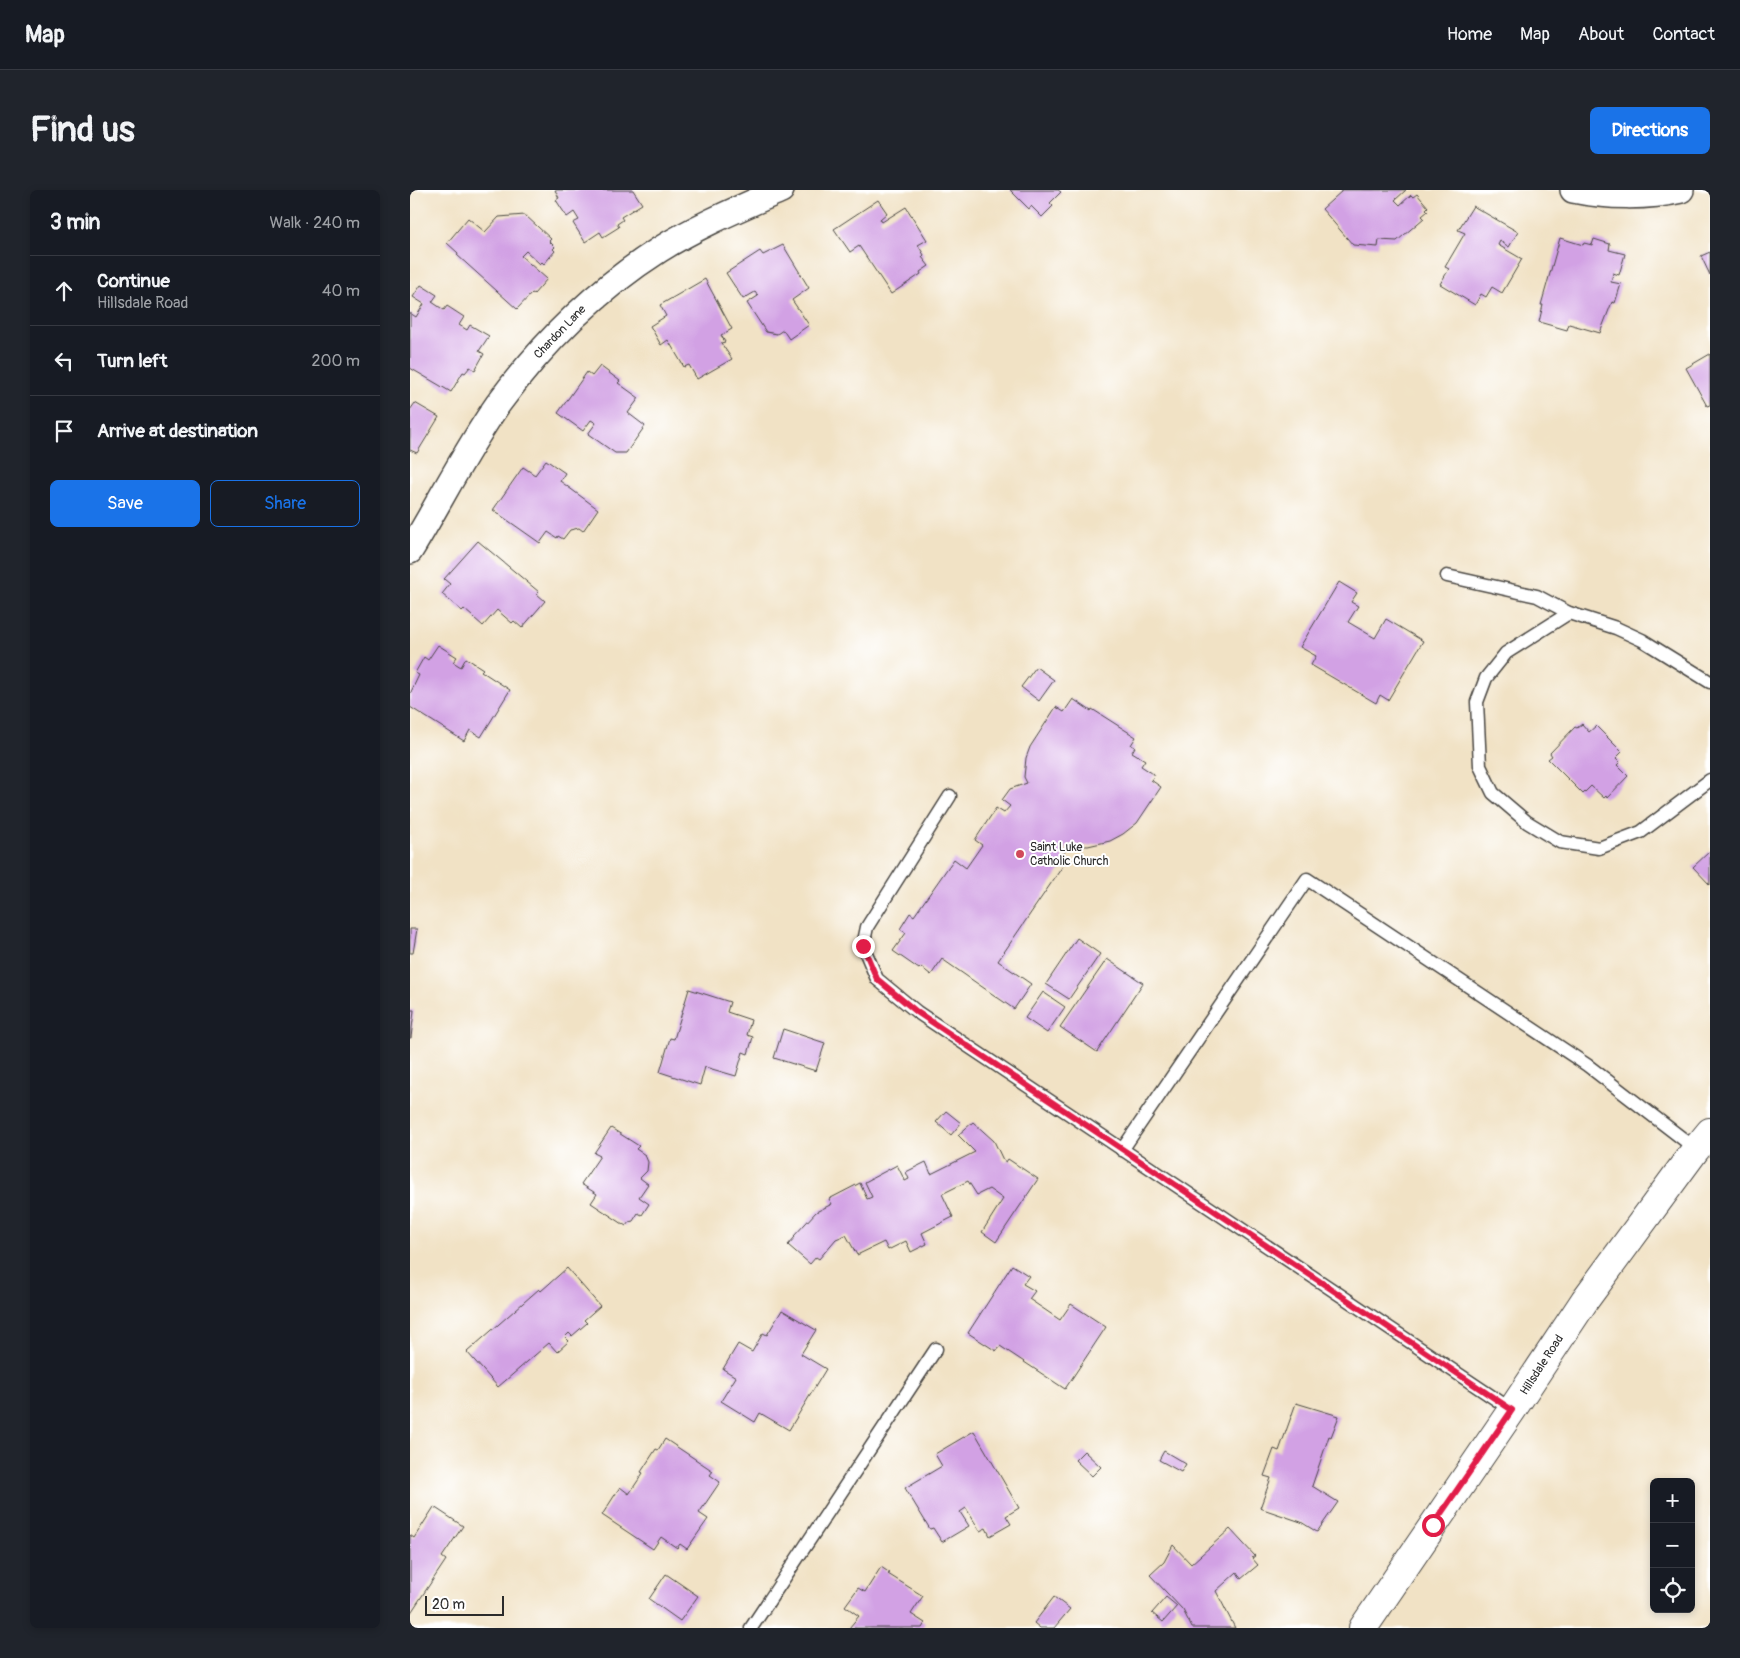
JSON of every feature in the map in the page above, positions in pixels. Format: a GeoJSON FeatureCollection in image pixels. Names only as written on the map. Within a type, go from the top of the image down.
{"type":"FeatureCollection","features":[{"type":"Feature","properties":{"kind":"main road","name":"Hillsdale Road"},"geometry":{"type":"LineString","coordinates":[[1363,1628],[1512,1410],[1584,1300],[1703,1140]]}},
{"type":"Feature","properties":{"kind":"street","name":"Chardon Lane"},"geometry":{"type":"LineString","coordinates":[[410,551],[464,458],[497,406],[533,359],[561,329],[622,276],[658,251],[695,230],[781,190]]}},
{"type":"Feature","properties":{"kind":"street"},"geometry":{"type":"LineString","coordinates":[[1573,190],[1613,195],[1645,195],[1681,190]]}},
{"type":"Feature","properties":{"kind":"lane"},"geometry":{"type":"LineString","coordinates":[[1447,576],[1537,596],[1569,612],[1616,628],[1642,640],[1710,682]]}},
{"type":"Feature","properties":{"kind":"lane"},"geometry":{"type":"LineString","coordinates":[[1569,612],[1506,653],[1486,678],[1478,702],[1480,766],[1494,793],[1527,822],[1560,842],[1599,848],[1641,832],[1710,780]]}},
{"type":"Feature","properties":{"kind":"lane"},"geometry":{"type":"LineString","coordinates":[[950,796],[867,927],[863,946],[877,979],[917,1012],[1512,1410]]}},
{"type":"Feature","properties":{"kind":"lane"},"geometry":{"type":"LineString","coordinates":[[1122,1150],[1307,879],[1703,1140]]}},
{"type":"Feature","properties":{"kind":"lane"},"geometry":{"type":"LineString","coordinates":[[751,1628],[936,1349]]}},
{"type":"Feature","properties":{"kind":"building"},"geometry":{"type":"Polygon","coordinates":[[[555,190],[633,190],[642,204],[621,217],[623,220],[617,224],[619,227],[603,237],[600,232],[585,242],[573,223],[579,220],[574,212],[567,217],[556,200],[559,198],[555,190]]]}},
{"type":"Feature","properties":{"kind":"building"},"geometry":{"type":"Polygon","coordinates":[[[1010,190],[1058,190],[1061,192],[1050,203],[1053,206],[1042,217],[1031,206],[1029,209],[1010,190]]]}},
{"type":"Feature","properties":{"kind":"building"},"geometry":{"type":"Polygon","coordinates":[[[1343,190],[1406,190],[1395,200],[1400,205],[1411,195],[1413,197],[1417,194],[1428,207],[1426,209],[1428,211],[1422,216],[1424,218],[1397,241],[1379,240],[1378,247],[1353,245],[1322,209],[1343,190]]]}},
{"type":"Feature","properties":{"kind":"building"},"geometry":{"type":"Polygon","coordinates":[[[878,200],[887,213],[880,219],[882,222],[906,207],[927,240],[918,245],[924,255],[922,257],[929,266],[920,272],[921,274],[891,294],[859,246],[850,252],[834,229],[878,200]]]}},
{"type":"Feature","properties":{"kind":"building"},"geometry":{"type":"Polygon","coordinates":[[[1473,206],[1518,232],[1509,247],[1500,241],[1498,245],[1522,259],[1502,293],[1492,287],[1486,297],[1481,294],[1475,305],[1440,284],[1449,269],[1445,267],[1465,233],[1458,230],[1473,206]]]}},
{"type":"Feature","properties":{"kind":"building"},"geometry":{"type":"Polygon","coordinates":[[[525,215],[551,239],[549,241],[555,247],[553,249],[555,251],[544,264],[542,262],[540,264],[526,251],[521,256],[547,279],[517,309],[457,255],[458,253],[447,243],[468,218],[485,232],[499,217],[525,215]]]}},
{"type":"Feature","properties":{"kind":"building"},"geometry":{"type":"Polygon","coordinates":[[[1560,238],[1583,245],[1584,243],[1592,245],[1594,239],[1610,244],[1609,250],[1625,254],[1619,275],[1613,273],[1611,282],[1621,284],[1615,303],[1612,302],[1600,333],[1569,324],[1567,330],[1539,322],[1543,305],[1541,305],[1560,238]]]}},
{"type":"Feature","properties":{"kind":"building"},"geometry":{"type":"Polygon","coordinates":[[[783,245],[809,288],[792,300],[809,325],[789,339],[783,330],[777,334],[766,332],[747,303],[758,296],[755,292],[743,299],[726,273],[760,251],[763,255],[783,245]]]}},
{"type":"Feature","properties":{"kind":"building"},"geometry":{"type":"Polygon","coordinates":[[[1710,252],[1710,275],[1701,256],[1710,252]]]}},
{"type":"Feature","properties":{"kind":"building"},"geometry":{"type":"Polygon","coordinates":[[[705,279],[732,329],[721,335],[725,342],[721,343],[732,359],[697,379],[689,365],[684,367],[668,340],[661,345],[650,326],[666,316],[660,305],[705,279]]]}},
{"type":"Feature","properties":{"kind":"building"},"geometry":{"type":"Polygon","coordinates":[[[421,285],[437,295],[432,302],[444,310],[447,306],[464,317],[459,325],[467,330],[470,325],[489,336],[479,351],[484,354],[475,370],[470,367],[465,373],[463,372],[451,392],[410,368],[410,313],[416,317],[424,304],[413,297],[421,285]]]}},
{"type":"Feature","properties":{"kind":"building"},"geometry":{"type":"Polygon","coordinates":[[[1710,354],[1710,405],[1707,406],[1686,368],[1710,354]]]}},
{"type":"Feature","properties":{"kind":"building"},"geometry":{"type":"Polygon","coordinates":[[[600,366],[620,381],[618,383],[639,398],[628,413],[645,426],[626,453],[615,453],[588,434],[596,423],[591,420],[583,431],[558,413],[587,372],[592,376],[600,366]]]}},
{"type":"Feature","properties":{"kind":"building"},"geometry":{"type":"Polygon","coordinates":[[[415,403],[439,417],[417,453],[410,450],[410,410],[415,403]]]}},
{"type":"Feature","properties":{"kind":"building"},"geometry":{"type":"Polygon","coordinates":[[[546,460],[565,473],[560,481],[598,509],[583,531],[579,528],[570,530],[563,539],[558,536],[557,538],[548,532],[540,543],[493,510],[523,467],[535,475],[546,460]]]}},
{"type":"Feature","properties":{"kind":"building"},"geometry":{"type":"Polygon","coordinates":[[[478,541],[539,592],[537,594],[545,601],[522,628],[514,621],[512,623],[497,610],[483,626],[464,609],[462,611],[442,594],[450,584],[444,579],[478,541]]]}},
{"type":"Feature","properties":{"kind":"building"},"geometry":{"type":"Polygon","coordinates":[[[1339,582],[1357,593],[1351,602],[1358,606],[1348,622],[1375,638],[1386,619],[1423,641],[1388,700],[1380,695],[1376,703],[1311,665],[1316,656],[1300,647],[1339,582]]]}},
{"type":"Feature","properties":{"kind":"building"},"geometry":{"type":"Polygon","coordinates":[[[438,645],[457,657],[453,662],[461,667],[466,658],[483,669],[481,671],[510,690],[481,737],[470,730],[464,741],[410,707],[410,694],[419,675],[415,673],[424,657],[428,660],[438,645]]]}},
{"type":"Feature","properties":{"kind":"building"},"geometry":{"type":"Polygon","coordinates":[[[1036,667],[1054,680],[1039,701],[1021,687],[1036,667]]]}},
{"type":"Feature","properties":{"kind":"building","name":"Saint Luke Catholic Church"},"geometry":{"type":"Polygon","coordinates":[[[1073,699],[1136,737],[1131,745],[1135,747],[1132,752],[1145,760],[1141,766],[1155,775],[1151,780],[1161,787],[1137,823],[1123,834],[1110,841],[1088,846],[1068,845],[1062,857],[1067,860],[998,961],[1031,984],[1014,1009],[942,959],[931,975],[893,951],[906,933],[900,929],[910,913],[914,916],[954,859],[966,868],[982,845],[975,840],[996,808],[1004,813],[1010,806],[1002,800],[1010,789],[1027,783],[1024,777],[1026,758],[1030,747],[1056,707],[1064,712],[1073,699]]]}},
{"type":"Feature","properties":{"kind":"building"},"geometry":{"type":"Polygon","coordinates":[[[1582,724],[1589,732],[1596,726],[1622,752],[1616,758],[1620,762],[1617,765],[1628,776],[1607,798],[1606,796],[1604,798],[1591,786],[1583,794],[1548,759],[1552,756],[1550,753],[1575,727],[1577,728],[1582,724]]]}},
{"type":"Feature","properties":{"kind":"building"},"geometry":{"type":"Polygon","coordinates":[[[1710,851],[1710,885],[1693,867],[1710,851]]]}},
{"type":"Feature","properties":{"kind":"building"},"geometry":{"type":"Polygon","coordinates":[[[410,929],[417,929],[413,953],[410,953],[410,929]]]}},
{"type":"Feature","properties":{"kind":"building"},"geometry":{"type":"Polygon","coordinates":[[[1077,938],[1100,954],[1069,999],[1046,984],[1077,938]]]}},
{"type":"Feature","properties":{"kind":"building"},"geometry":{"type":"Polygon","coordinates":[[[1107,959],[1143,983],[1097,1052],[1060,1027],[1107,959]]]}},
{"type":"Feature","properties":{"kind":"building"},"geometry":{"type":"Polygon","coordinates":[[[689,989],[730,1002],[727,1012],[751,1020],[747,1035],[753,1037],[748,1054],[743,1052],[736,1076],[705,1067],[700,1085],[660,1072],[670,1038],[674,1039],[689,989]]]}},
{"type":"Feature","properties":{"kind":"building"},"geometry":{"type":"Polygon","coordinates":[[[1043,992],[1065,1007],[1047,1033],[1025,1018],[1043,992]]]}},
{"type":"Feature","properties":{"kind":"building"},"geometry":{"type":"Polygon","coordinates":[[[410,1010],[414,1010],[411,1038],[410,1038],[410,1010]]]}},
{"type":"Feature","properties":{"kind":"building"},"geometry":{"type":"Polygon","coordinates":[[[783,1029],[825,1043],[816,1071],[774,1058],[783,1029]]]}},
{"type":"Feature","properties":{"kind":"building"},"geometry":{"type":"Polygon","coordinates":[[[946,1111],[961,1123],[951,1135],[936,1122],[946,1111]]]}},
{"type":"Feature","properties":{"kind":"building"},"geometry":{"type":"Polygon","coordinates":[[[973,1122],[994,1141],[1003,1160],[1006,1162],[1008,1159],[1038,1179],[996,1242],[982,1232],[1003,1199],[989,1189],[977,1195],[968,1181],[942,1194],[953,1217],[922,1233],[927,1244],[911,1252],[906,1241],[888,1250],[884,1242],[857,1255],[846,1235],[836,1239],[819,1259],[816,1257],[810,1264],[788,1245],[816,1212],[832,1204],[829,1199],[860,1183],[867,1199],[872,1197],[865,1182],[897,1165],[905,1181],[909,1179],[906,1172],[926,1162],[931,1174],[975,1152],[958,1135],[973,1122]]]}},
{"type":"Feature","properties":{"kind":"building"},"geometry":{"type":"Polygon","coordinates":[[[611,1128],[639,1146],[636,1149],[645,1155],[648,1162],[647,1171],[640,1178],[648,1184],[639,1197],[649,1204],[642,1215],[638,1213],[633,1221],[629,1222],[626,1226],[591,1203],[597,1194],[581,1184],[600,1156],[594,1153],[611,1128]]]}},
{"type":"Feature","properties":{"kind":"building"},"geometry":{"type":"Polygon","coordinates":[[[1012,1265],[1029,1276],[1023,1284],[1035,1291],[1029,1299],[1060,1320],[1071,1304],[1106,1327],[1065,1389],[1000,1346],[996,1351],[968,1333],[1012,1265]]]}},
{"type":"Feature","properties":{"kind":"building"},"geometry":{"type":"Polygon","coordinates":[[[567,1268],[600,1306],[584,1320],[587,1323],[572,1336],[569,1333],[565,1337],[569,1341],[557,1352],[549,1343],[498,1387],[467,1352],[539,1289],[541,1291],[567,1268]]]}},
{"type":"Feature","properties":{"kind":"building"},"geometry":{"type":"Polygon","coordinates":[[[782,1310],[816,1330],[801,1354],[826,1369],[789,1430],[760,1413],[755,1422],[721,1401],[736,1377],[723,1369],[738,1344],[752,1352],[763,1333],[767,1335],[782,1310]]]}},
{"type":"Feature","properties":{"kind":"building"},"geometry":{"type":"Polygon","coordinates":[[[1296,1403],[1339,1416],[1331,1437],[1329,1436],[1312,1486],[1338,1502],[1317,1532],[1301,1522],[1260,1508],[1271,1478],[1264,1476],[1274,1449],[1279,1451],[1296,1403]]]}},
{"type":"Feature","properties":{"kind":"building"},"geometry":{"type":"Polygon","coordinates":[[[974,1431],[1019,1508],[1006,1516],[1011,1524],[990,1536],[986,1528],[980,1531],[966,1508],[960,1512],[969,1526],[942,1542],[933,1528],[930,1529],[905,1488],[942,1466],[935,1454],[974,1431]]]}},
{"type":"Feature","properties":{"kind":"building"},"geometry":{"type":"Polygon","coordinates":[[[665,1439],[713,1471],[710,1475],[720,1482],[699,1513],[708,1519],[687,1549],[680,1544],[677,1548],[661,1537],[653,1549],[602,1515],[620,1487],[629,1494],[656,1449],[658,1450],[665,1439]]]}},
{"type":"Feature","properties":{"kind":"building"},"geometry":{"type":"Polygon","coordinates":[[[1084,1451],[1101,1467],[1092,1476],[1075,1460],[1084,1451]]]}},
{"type":"Feature","properties":{"kind":"building"},"geometry":{"type":"Polygon","coordinates":[[[1164,1451],[1186,1464],[1181,1472],[1159,1460],[1164,1451]]]}},
{"type":"Feature","properties":{"kind":"building"},"geometry":{"type":"Polygon","coordinates":[[[434,1507],[463,1526],[442,1557],[446,1560],[410,1614],[410,1535],[414,1538],[434,1507]]]}},
{"type":"Feature","properties":{"kind":"building"},"geometry":{"type":"Polygon","coordinates":[[[1230,1529],[1255,1556],[1252,1558],[1258,1565],[1241,1579],[1237,1572],[1216,1591],[1235,1628],[1192,1628],[1183,1610],[1150,1575],[1164,1562],[1173,1545],[1191,1564],[1230,1529]]]}},
{"type":"Feature","properties":{"kind":"building"},"geometry":{"type":"Polygon","coordinates":[[[881,1567],[890,1573],[888,1574],[923,1596],[911,1614],[925,1623],[922,1628],[849,1628],[859,1616],[845,1606],[858,1588],[865,1592],[881,1567]]]}},
{"type":"Feature","properties":{"kind":"building"},"geometry":{"type":"Polygon","coordinates":[[[666,1574],[698,1596],[680,1621],[649,1599],[666,1574]]]}},
{"type":"Feature","properties":{"kind":"building"},"geometry":{"type":"Polygon","coordinates":[[[1054,1597],[1070,1609],[1054,1628],[1040,1628],[1034,1623],[1054,1597]]]}},
{"type":"Feature","properties":{"kind":"building"},"geometry":{"type":"Polygon","coordinates":[[[1166,1597],[1177,1606],[1163,1622],[1152,1613],[1166,1597]]]}},
{"type":"Feature","properties":{"kind":"place","name":"Saint Luke Catholic Church"},"geometry":{"type":"Point","coordinates":[1020,854]}},
{"type":"Feature","properties":{"kind":"route"},"geometry":{"type":"LineString","coordinates":[[863,946],[877,979],[917,1012],[1512,1410],[1433,1525]]}}]}
